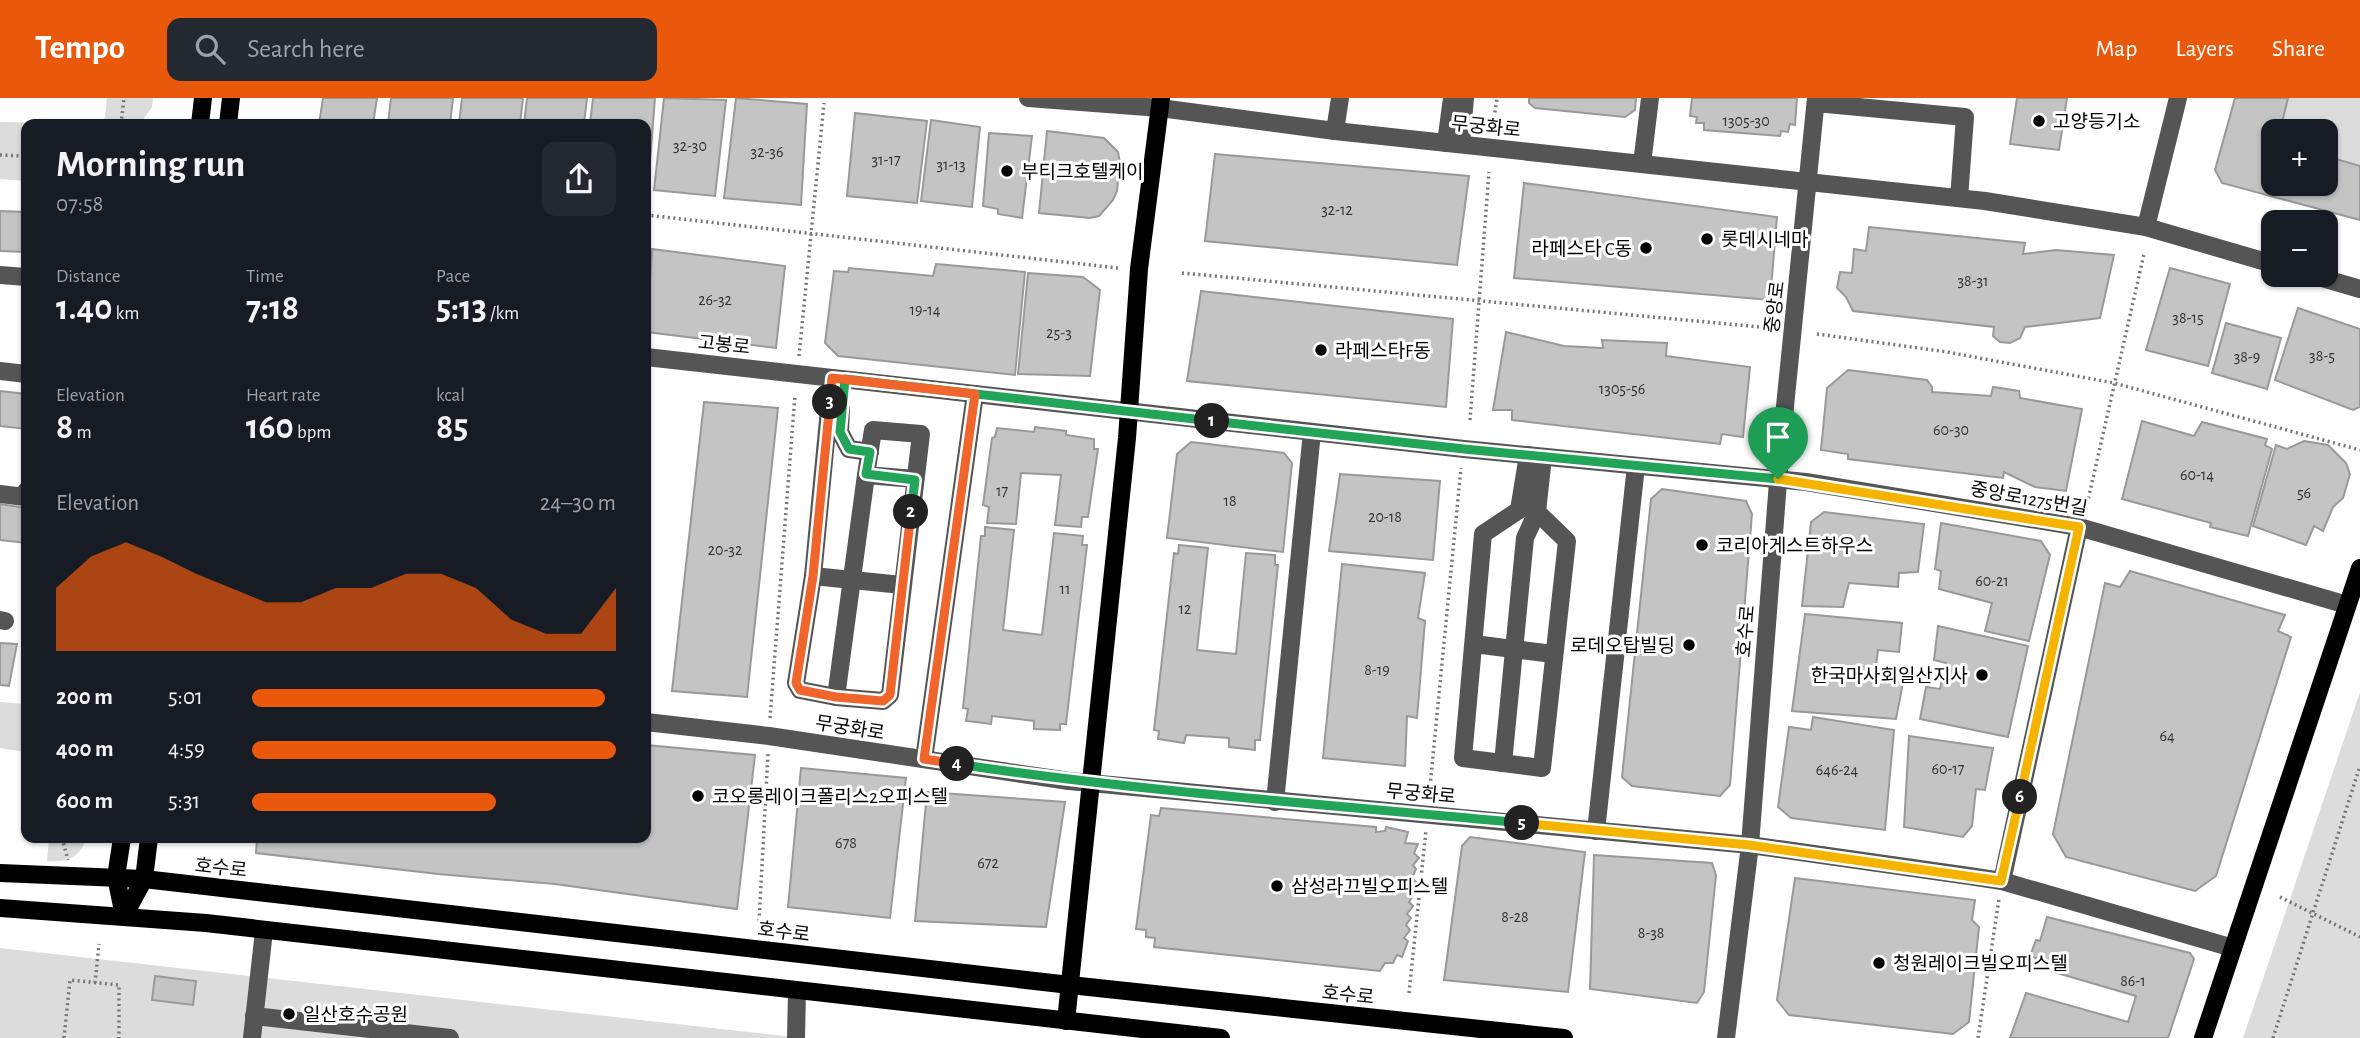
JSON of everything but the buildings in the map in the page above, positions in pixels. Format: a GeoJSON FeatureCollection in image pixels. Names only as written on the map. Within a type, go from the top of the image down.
{"type":"FeatureCollection","features":[{"type":"Feature","properties":{"kind":"main road"},"geometry":{"type":"LineString","coordinates":[[201,119],[203,98]]}},
{"type":"Feature","properties":{"kind":"main road"},"geometry":{"type":"LineString","coordinates":[[229,119],[232,98]]}},
{"type":"Feature","properties":{"kind":"main road"},"geometry":{"type":"LineString","coordinates":[[1066,1021],[1128,412],[1139,270],[1161,103]]}},
{"type":"Feature","properties":{"kind":"main road"},"geometry":{"type":"LineString","coordinates":[[2203,1038],[2360,569]]}},
{"type":"Feature","properties":{"kind":"main road"},"geometry":{"type":"LineString","coordinates":[[121,843],[116,877],[124,916]]}},
{"type":"Feature","properties":{"kind":"main road"},"geometry":{"type":"LineString","coordinates":[[124,916],[144,879],[148,843]]}},
{"type":"Feature","properties":{"kind":"main road","name":"호수로"},"geometry":{"type":"LineString","coordinates":[[0,873],[144,879],[1070,985],[1564,1038]]}},
{"type":"Feature","properties":{"kind":"main road"},"geometry":{"type":"LineString","coordinates":[[0,908],[124,916],[1221,1038]]}},
{"type":"Feature","properties":{"kind":"street","name":"무궁화로"},"geometry":{"type":"LineString","coordinates":[[1028,98],[1161,103],[1335,131],[1809,180]]}},
{"type":"Feature","properties":{"kind":"street"},"geometry":{"type":"LineString","coordinates":[[1335,131],[1340,98]]}},
{"type":"Feature","properties":{"kind":"street"},"geometry":{"type":"LineString","coordinates":[[1452,98],[1453,144]]}},
{"type":"Feature","properties":{"kind":"street"},"geometry":{"type":"LineString","coordinates":[[1453,144],[1465,98]]}},
{"type":"Feature","properties":{"kind":"street"},"geometry":{"type":"LineString","coordinates":[[1642,164],[1650,98]]}},
{"type":"Feature","properties":{"kind":"street"},"geometry":{"type":"LineString","coordinates":[[2146,227],[2178,98]]}},
{"type":"Feature","properties":{"kind":"street"},"geometry":{"type":"LineString","coordinates":[[1816,100],[1965,117],[1959,198]]}},
{"type":"Feature","properties":{"kind":"street","name":"중앙로"},"geometry":{"type":"LineString","coordinates":[[1778,479],[1816,100]]}},
{"type":"Feature","properties":{"kind":"street"},"geometry":{"type":"LineString","coordinates":[[1809,180],[1959,198],[2146,227],[2261,261]]}},
{"type":"Feature","properties":{"kind":"street"},"geometry":{"type":"LineString","coordinates":[[0,275],[21,277]]}},
{"type":"Feature","properties":{"kind":"street"},"geometry":{"type":"LineString","coordinates":[[2338,283],[2360,289]]}},
{"type":"Feature","properties":{"kind":"street","name":"고봉로"},"geometry":{"type":"LineString","coordinates":[[651,357],[798,365]]}},
{"type":"Feature","properties":{"kind":"street"},"geometry":{"type":"LineString","coordinates":[[798,365],[839,378],[1128,412],[1778,479]]}},
{"type":"Feature","properties":{"kind":"street"},"geometry":{"type":"LineString","coordinates":[[0,371],[21,373]]}},
{"type":"Feature","properties":{"kind":"street"},"geometry":{"type":"LineString","coordinates":[[839,378],[840,432],[849,449],[870,452]]}},
{"type":"Feature","properties":{"kind":"street"},"geometry":{"type":"LineString","coordinates":[[836,697],[873,430],[922,434],[890,695],[883,701],[836,697],[804,692],[796,683],[839,378]]}},
{"type":"Feature","properties":{"kind":"street"},"geometry":{"type":"LineString","coordinates":[[924,759],[975,394]]}},
{"type":"Feature","properties":{"kind":"street"},"geometry":{"type":"LineString","coordinates":[[1275,802],[1312,432]]}},
{"type":"Feature","properties":{"kind":"street"},"geometry":{"type":"LineString","coordinates":[[1503,763],[1525,538],[1537,512],[1535,456]]}},
{"type":"Feature","properties":{"kind":"street"},"geometry":{"type":"LineString","coordinates":[[1535,456],[1520,510],[1483,534],[1463,758],[1542,768],[1567,541],[1537,512]]}},
{"type":"Feature","properties":{"kind":"street"},"geometry":{"type":"LineString","coordinates":[[1596,831],[1636,466]]}},
{"type":"Feature","properties":{"kind":"street"},"geometry":{"type":"LineString","coordinates":[[866,474],[915,480]]}},
{"type":"Feature","properties":{"kind":"street","name":"중앙로1275번길"},"geometry":{"type":"LineString","coordinates":[[1778,479],[2079,527],[2347,605]]}},
{"type":"Feature","properties":{"kind":"street","name":"호수로"},"geometry":{"type":"LineString","coordinates":[[1726,1038],[1749,845],[1778,479]]}},
{"type":"Feature","properties":{"kind":"street"},"geometry":{"type":"LineString","coordinates":[[0,494],[21,496]]}},
{"type":"Feature","properties":{"kind":"street"},"geometry":{"type":"LineString","coordinates":[[2000,890],[2079,527]]}},
{"type":"Feature","properties":{"kind":"street"},"geometry":{"type":"LineString","coordinates":[[813,576],[902,585]]}},
{"type":"Feature","properties":{"kind":"street"},"geometry":{"type":"LineString","coordinates":[[1474,644],[1553,654]]}},
{"type":"Feature","properties":{"kind":"street","name":"무궁화로"},"geometry":{"type":"LineString","coordinates":[[651,723],[769,736],[1089,783],[1749,845]]}},
{"type":"Feature","properties":{"kind":"street"},"geometry":{"type":"LineString","coordinates":[[1749,845],[2000,890],[2233,948]]}},
{"type":"Feature","properties":{"kind":"street"},"geometry":{"type":"LineString","coordinates":[[252,1038],[264,931]]}},
{"type":"Feature","properties":{"kind":"street"},"geometry":{"type":"LineString","coordinates":[[796,1038],[797,991]]}},
{"type":"Feature","properties":{"kind":"street"},"geometry":{"type":"LineString","coordinates":[[254,1016],[450,1038]]}},
{"type":"Feature","properties":{"kind":"path"},"geometry":{"type":"LineString","coordinates":[[122,119],[124,98]]}},
{"type":"Feature","properties":{"kind":"path"},"geometry":{"type":"LineString","coordinates":[[1494,118],[1497,98]]}},
{"type":"Feature","properties":{"kind":"path"},"geometry":{"type":"LineString","coordinates":[[798,365],[824,103]]}},
{"type":"Feature","properties":{"kind":"path"},"geometry":{"type":"LineString","coordinates":[[0,155],[21,156]]}},
{"type":"Feature","properties":{"kind":"path"},"geometry":{"type":"LineString","coordinates":[[1470,420],[1489,172]]}},
{"type":"Feature","properties":{"kind":"path"},"geometry":{"type":"LineString","coordinates":[[651,216],[1118,268]]}},
{"type":"Feature","properties":{"kind":"path"},"geometry":{"type":"LineString","coordinates":[[2086,509],[2144,254]]}},
{"type":"Feature","properties":{"kind":"path"},"geometry":{"type":"LineString","coordinates":[[1182,273],[1771,328]]}},
{"type":"Feature","properties":{"kind":"path"},"geometry":{"type":"LineString","coordinates":[[1816,334],[1947,352],[2114,383],[2360,450]]}},
{"type":"Feature","properties":{"kind":"path"},"geometry":{"type":"LineString","coordinates":[[770,718],[796,395]]}},
{"type":"Feature","properties":{"kind":"path"},"geometry":{"type":"LineString","coordinates":[[1428,801],[1461,468]]}},
{"type":"Feature","properties":{"kind":"path"},"geometry":{"type":"LineString","coordinates":[[760,920],[768,749]]}},
{"type":"Feature","properties":{"kind":"path"},"geometry":{"type":"LineString","coordinates":[[2273,1038],[2360,766]]}},
{"type":"Feature","properties":{"kind":"path"},"geometry":{"type":"LineString","coordinates":[[1409,993],[1426,828]]}},
{"type":"Feature","properties":{"kind":"path"},"geometry":{"type":"LineString","coordinates":[[63,843],[68,860]]}},
{"type":"Feature","properties":{"kind":"path"},"geometry":{"type":"LineString","coordinates":[[1978,1038],[2000,890]]}},
{"type":"Feature","properties":{"kind":"path"},"geometry":{"type":"LineString","coordinates":[[2280,897],[2360,937]]}},
{"type":"Feature","properties":{"kind":"path"},"geometry":{"type":"LineString","coordinates":[[95,983],[99,944]]}},
{"type":"Feature","properties":{"kind":"path"},"geometry":{"type":"LineString","coordinates":[[64,1038],[70,980],[119,985],[119,1038]]}},
{"type":"Feature","properties":{"kind":"shaded area"},"geometry":{"type":"Polygon","coordinates":[[[107,98],[153,98],[152,107],[144,119],[105,119],[107,98]]]}},
{"type":"Feature","properties":{"kind":"shaded area"},"geometry":{"type":"Polygon","coordinates":[[[2288,98],[2360,98],[2360,166],[2338,160],[2338,119],[2283,119],[2288,98]]]}},
{"type":"Feature","properties":{"kind":"shaded area"},"geometry":{"type":"Polygon","coordinates":[[[0,122],[21,122],[21,181],[0,179],[0,122]]]}},
{"type":"Feature","properties":{"kind":"shaded area"},"geometry":{"type":"Polygon","coordinates":[[[2360,692],[2360,1038],[2243,1038],[2360,692]]]}},
{"type":"Feature","properties":{"kind":"shaded area"},"geometry":{"type":"Polygon","coordinates":[[[0,702],[21,704],[21,751],[0,748],[0,702]]]}},
{"type":"Feature","properties":{"kind":"shaded area"},"geometry":{"type":"Polygon","coordinates":[[[49,843],[85,843],[76,854],[66,860],[47,861],[49,843]]]}},
{"type":"Feature","properties":{"kind":"shaded area","name":"일산호수공원"},"geometry":{"type":"Polygon","coordinates":[[[0,948],[801,1038],[0,1038],[0,948]]]}},
{"type":"Feature","properties":{"kind":"place","name":"고양등기소"},"geometry":{"type":"Point","coordinates":[2039,121]}},
{"type":"Feature","properties":{"kind":"place","name":"부티크호텔케이"},"geometry":{"type":"Point","coordinates":[1007,171]}},
{"type":"Feature","properties":{"kind":"place","name":"롯데시네마"},"geometry":{"type":"Point","coordinates":[1707,239]}},
{"type":"Feature","properties":{"kind":"place","name":"라페스타 C동"},"geometry":{"type":"Point","coordinates":[1646,248]}},
{"type":"Feature","properties":{"kind":"place","name":"라페스타F동"},"geometry":{"type":"Point","coordinates":[1321,350]}},
{"type":"Feature","properties":{"kind":"place","name":"코리아게스트하우스"},"geometry":{"type":"Point","coordinates":[1702,545]}},
{"type":"Feature","properties":{"kind":"place","name":"로데오탑빌딩"},"geometry":{"type":"Point","coordinates":[1689,645]}},
{"type":"Feature","properties":{"kind":"place","name":"한국마사회일산지사"},"geometry":{"type":"Point","coordinates":[1982,675]}},
{"type":"Feature","properties":{"kind":"place","name":"코오롱레이크폴리스2오피스텔"},"geometry":{"type":"Point","coordinates":[698,796]}},
{"type":"Feature","properties":{"kind":"place","name":"삼성라끄빌오피스텔"},"geometry":{"type":"Point","coordinates":[1277,886]}},
{"type":"Feature","properties":{"kind":"place","name":"청원레이크빌오피스텔"},"geometry":{"type":"Point","coordinates":[1879,963]}},
{"type":"Feature","properties":{"kind":"place","name":"일산호수공원"},"geometry":{"type":"Point","coordinates":[289,1014]}},
{"type":"Feature","properties":{"kind":"route"},"geometry":{"type":"LineString","coordinates":[[1778,479],[1464,449],[845,379],[840,432],[849,449],[870,452],[866,474],[915,480],[891,691],[883,701],[804,692],[796,683],[813,576],[832,378],[845,379],[975,394],[924,759],[1069,781],[1749,845],[2001,881],[2079,527],[1778,479]]}}]}
